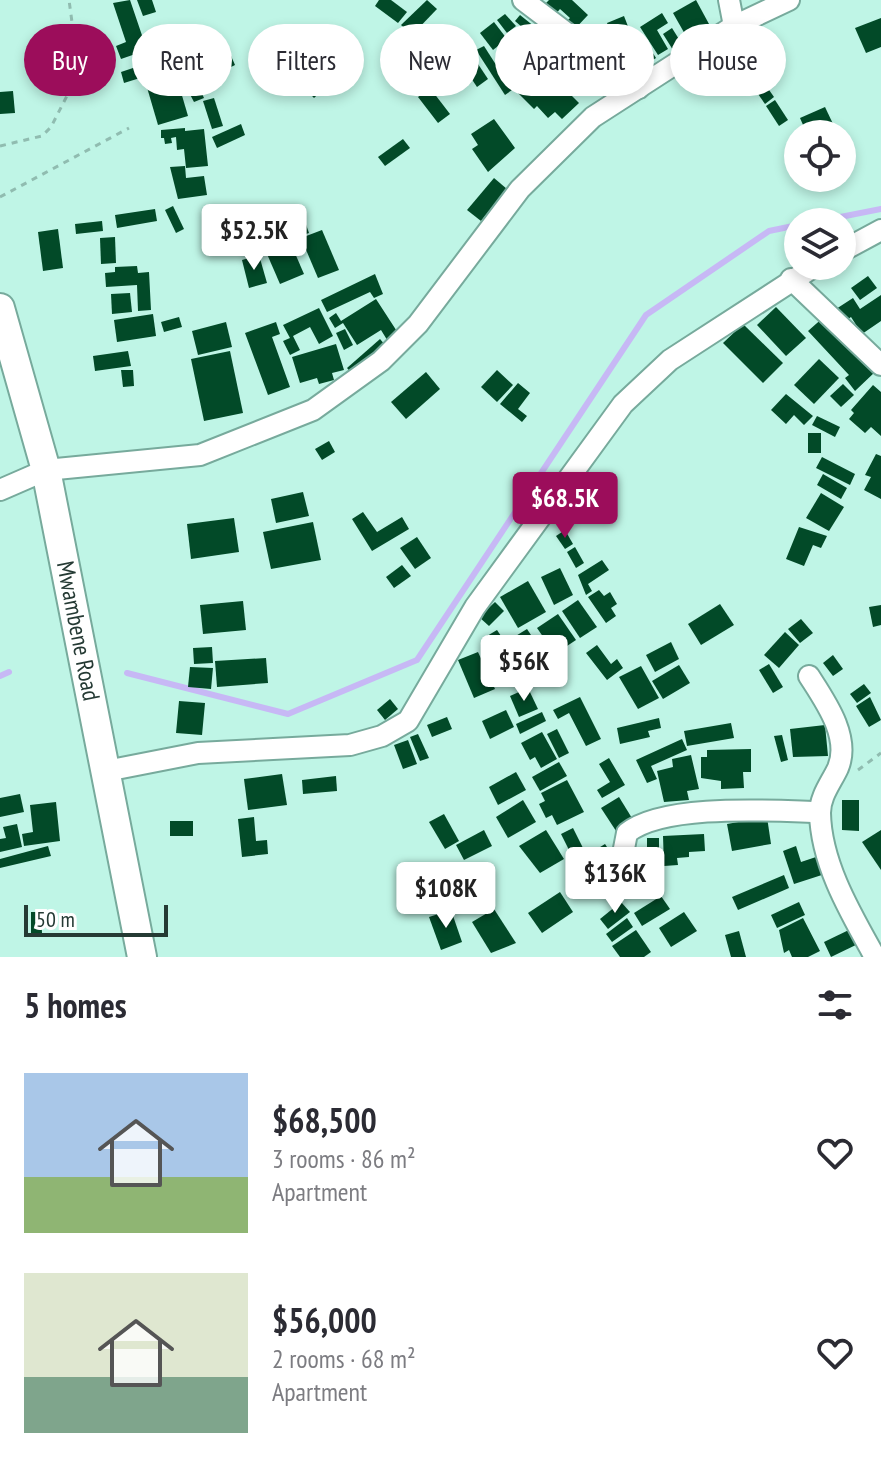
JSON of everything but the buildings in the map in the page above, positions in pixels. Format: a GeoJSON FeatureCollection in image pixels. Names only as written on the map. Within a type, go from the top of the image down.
{"type":"FeatureCollection","features":[{"type":"Feature","properties":{"kind":"street"},"geometry":{"type":"LineString","coordinates":[[523,0],[555,24]]}},
{"type":"Feature","properties":{"kind":"street"},"geometry":{"type":"LineString","coordinates":[[729,0],[734,24]]}},
{"type":"Feature","properties":{"kind":"street"},"geometry":{"type":"LineString","coordinates":[[738,24],[789,0]]}},
{"type":"Feature","properties":{"kind":"street"},"geometry":{"type":"LineString","coordinates":[[0,490],[46,470],[200,455],[286,422],[339,393],[381,361],[418,324],[520,189],[593,117],[626,96]]}},
{"type":"Feature","properties":{"kind":"street"},"geometry":{"type":"LineString","coordinates":[[856,243],[881,230]]}},
{"type":"Feature","properties":{"kind":"street"},"geometry":{"type":"LineString","coordinates":[[106,771],[198,753],[350,745],[382,736],[408,721],[475,607],[623,404],[670,360],[790,280]]}},
{"type":"Feature","properties":{"kind":"street"},"geometry":{"type":"LineString","coordinates":[[792,280],[881,365]]}},
{"type":"Feature","properties":{"kind":"street","name":"Mwambene Road"},"geometry":{"type":"LineString","coordinates":[[0,308],[46,470],[142,957]]}},
{"type":"Feature","properties":{"kind":"street"},"geometry":{"type":"LineString","coordinates":[[809,676],[834,718],[840,750],[839,765],[823,796],[820,812],[835,876],[875,957]]}},
{"type":"Feature","properties":{"kind":"street"},"geometry":{"type":"LineString","coordinates":[[620,869],[627,833],[661,819],[737,810],[820,812]]}},
{"type":"Feature","properties":{"kind":"path"},"geometry":{"type":"LineString","coordinates":[[0,146],[42,136],[51,127],[71,88],[77,59],[69,0]]}},
{"type":"Feature","properties":{"kind":"path"},"geometry":{"type":"LineString","coordinates":[[0,197],[129,128]]}},
{"type":"Feature","properties":{"kind":"waterway"},"geometry":{"type":"LineString","coordinates":[[856,214],[881,209]]}},
{"type":"Feature","properties":{"kind":"waterway"},"geometry":{"type":"LineString","coordinates":[[127,673],[288,714],[417,660],[646,315],[769,231],[784,228]]}},
{"type":"Feature","properties":{"kind":"waterway"},"geometry":{"type":"LineString","coordinates":[[0,676],[9,672]]}}]}
